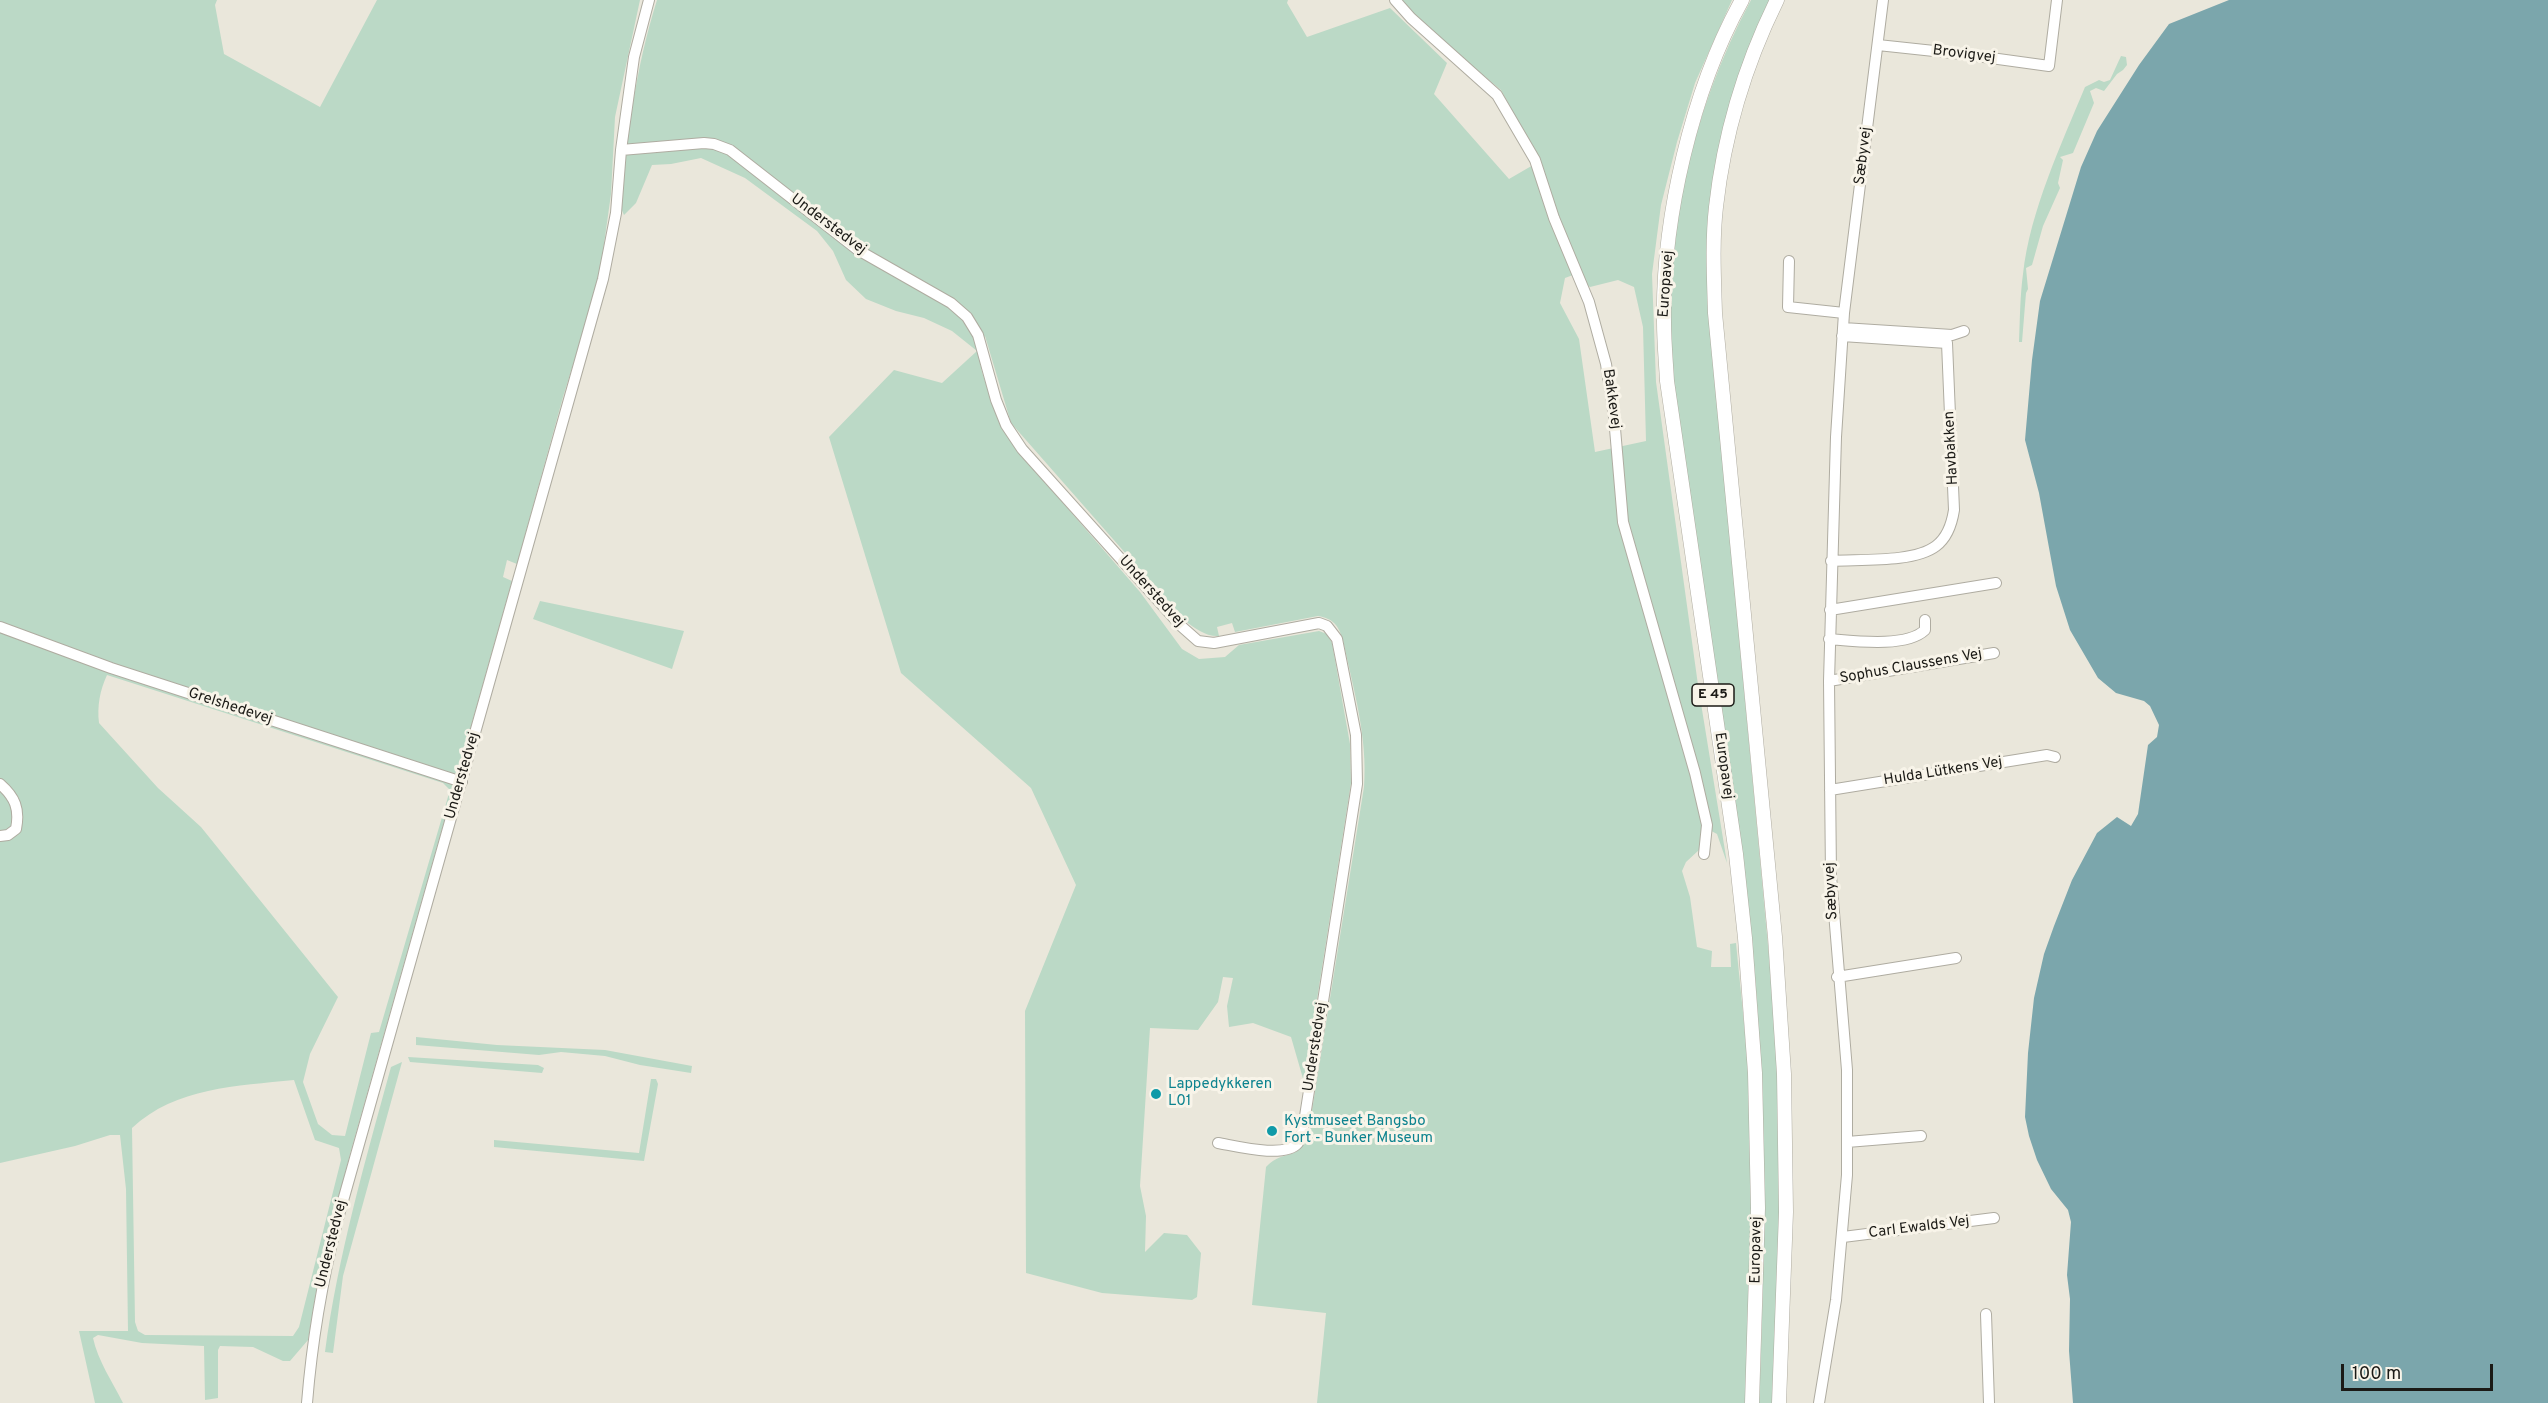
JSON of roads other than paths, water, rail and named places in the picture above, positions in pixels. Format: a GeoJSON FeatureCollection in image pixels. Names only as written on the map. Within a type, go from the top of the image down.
{"type":"FeatureCollection","features":[{"type":"Feature","properties":{"kind":"main road","name":"Europavej"},"geometry":{"type":"LineString","coordinates":[[1742,0],[1703,91],[1684,158],[1674,206],[1664,320],[1667,381],[1736,854],[1746,939],[1755,1073],[1758,1208],[1752,1403]]}},
{"type":"Feature","properties":{"kind":"main road","name":"Europavej"},"geometry":{"type":"LineString","coordinates":[[1777,0],[1750,64],[1732,121],[1716,209],[1714,313],[1775,937],[1784,1074],[1786,1212],[1779,1403]]}},
{"type":"Feature","properties":{"kind":"street","name":"Understedvej"},"geometry":{"type":"LineString","coordinates":[[308,1403],[315,1326],[326,1264],[385,1046],[462,782],[603,279],[616,213],[621,150],[634,57],[650,0]]}},
{"type":"Feature","properties":{"kind":"street","name":"Bakkevej"},"geometry":{"type":"LineString","coordinates":[[1395,0],[1411,18],[1497,95],[1535,160],[1554,218],[1589,302],[1606,364],[1614,417],[1623,522],[1695,773],[1707,825],[1704,854]]}},
{"type":"Feature","properties":{"kind":"street","name":"Sæbyvej"},"geometry":{"type":"LineString","coordinates":[[1819,1403],[1836,1300],[1843,1237],[1847,1142],[1847,1070],[1837,977],[1831,876],[1828,681],[1831,561],[1842,332],[1883,0]]}},
{"type":"Feature","properties":{"kind":"street","name":"Brovigvej"},"geometry":{"type":"LineString","coordinates":[[1878,45],[2049,66],[2057,0]]}},
{"type":"Feature","properties":{"kind":"street","name":"Understedvej"},"geometry":{"type":"LineString","coordinates":[[621,150],[705,143],[730,150],[858,250],[951,303],[967,317],[978,335],[996,400],[1006,425],[1022,449],[1181,626],[1198,641],[1214,643],[1318,623],[1332,631],[1337,639],[1356,735],[1357,784],[1303,1129],[1298,1142],[1283,1150],[1262,1150],[1218,1143]]}},
{"type":"Feature","properties":{"kind":"street"},"geometry":{"type":"LineString","coordinates":[[1790,261],[1788,307],[1844,313]]}},
{"type":"Feature","properties":{"kind":"street"},"geometry":{"type":"LineString","coordinates":[[1842,332],[1952,335],[1964,331]]}},
{"type":"Feature","properties":{"kind":"street","name":"Havbakken"},"geometry":{"type":"LineString","coordinates":[[1831,561],[1924,553],[1937,546],[1945,536],[1952,524],[1954,510],[1947,343],[1842,332]]}},
{"type":"Feature","properties":{"kind":"street"},"geometry":{"type":"LineString","coordinates":[[1830,610],[1996,583]]}},
{"type":"Feature","properties":{"kind":"street"},"geometry":{"type":"LineString","coordinates":[[1830,639],[1887,641],[1919,635],[1925,630],[1925,620]]}},
{"type":"Feature","properties":{"kind":"street","name":"Grelshedevej"},"geometry":{"type":"LineString","coordinates":[[0,627],[111,668],[462,782]]}},
{"type":"Feature","properties":{"kind":"street","name":"Sophus Claussens Vej"},"geometry":{"type":"LineString","coordinates":[[1828,681],[1994,653]]}},
{"type":"Feature","properties":{"kind":"street","name":"Hulda Lütkens Vej"},"geometry":{"type":"LineString","coordinates":[[1830,790],[2047,754],[2055,757]]}},
{"type":"Feature","properties":{"kind":"street"},"geometry":{"type":"LineString","coordinates":[[0,784],[14,800],[18,810],[16,829],[8,835],[0,836]]}},
{"type":"Feature","properties":{"kind":"street"},"geometry":{"type":"LineString","coordinates":[[1837,977],[1956,958]]}},
{"type":"Feature","properties":{"kind":"street"},"geometry":{"type":"LineString","coordinates":[[1847,1142],[1921,1136]]}},
{"type":"Feature","properties":{"kind":"street","name":"Carl Ewalds Vej"},"geometry":{"type":"LineString","coordinates":[[1843,1237],[1994,1218]]}},
{"type":"Feature","properties":{"kind":"street"},"geometry":{"type":"LineString","coordinates":[[1986,1314],[1989,1403]]}},
{"type":"Feature","properties":{"kind":"water"},"geometry":{"type":"Polygon","coordinates":[[[2229,0],[2548,0],[2548,1403],[2073,1403],[2069,1351],[2070,1299],[2067,1275],[2071,1222],[2068,1210],[2051,1189],[2037,1160],[2025,1117],[2028,1053],[2034,998],[2044,954],[2054,926],[2072,880],[2097,833],[2117,817],[2131,826],[2138,814],[2148,745],[2157,737],[2159,725],[2150,706],[2144,701],[2116,693],[2098,678],[2070,630],[2056,586],[2039,493],[2025,440],[2032,360],[2040,301],[2081,167],[2097,131],[2139,65],[2169,24],[2229,0]]]}},
{"type":"Feature","properties":{"kind":"place","name":"Lappedykkeren L01"},"geometry":{"type":"Point","coordinates":[1156,1094]}},
{"type":"Feature","properties":{"kind":"place","name":"Kystmuseet Bangsbo Fort - Bunker Museum"},"geometry":{"type":"Point","coordinates":[1272,1131]}}]}
